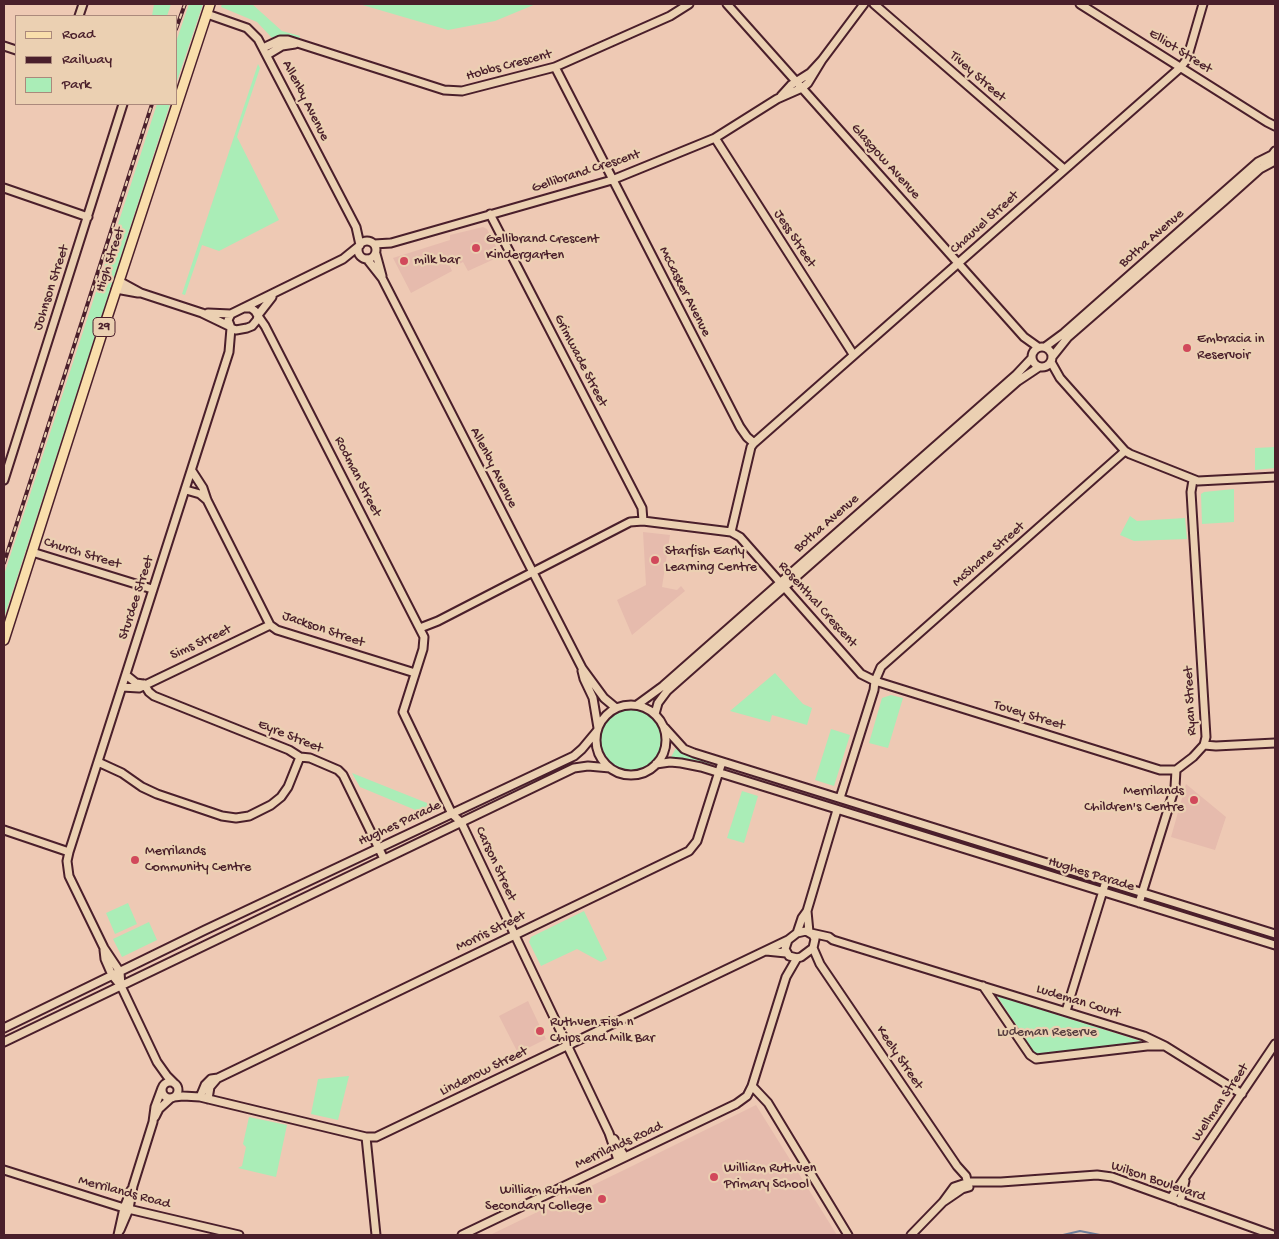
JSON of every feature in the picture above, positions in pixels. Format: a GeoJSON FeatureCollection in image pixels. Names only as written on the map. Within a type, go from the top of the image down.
{"type":"FeatureCollection","features":[{"type":"Feature","properties":{"kind":"main road","name":"High Street"},"geometry":{"type":"LineString","coordinates":[[178,102],[210,4]]}},
{"type":"Feature","properties":{"kind":"main road","name":"High Street"},"geometry":{"type":"LineString","coordinates":[[4,640],[177,105]]}},
{"type":"Feature","properties":{"kind":"street","name":"Hobbs Crescent"},"geometry":{"type":"LineString","coordinates":[[263,48],[280,40],[288,40],[444,90],[462,91],[555,67],[670,16],[689,4]]}},
{"type":"Feature","properties":{"kind":"street","name":"Glasgow Avenue"},"geometry":{"type":"LineString","coordinates":[[727,4],[1024,337],[1032,356]]}},
{"type":"Feature","properties":{"kind":"street","name":"Gellibrand Crescent"},"geometry":{"type":"LineString","coordinates":[[777,99],[796,81],[810,73],[822,60],[864,4]]}},
{"type":"Feature","properties":{"kind":"street","name":"Tivey Street"},"geometry":{"type":"LineString","coordinates":[[874,4],[1064,169]]}},
{"type":"Feature","properties":{"kind":"street","name":"Elliot Street"},"geometry":{"type":"LineString","coordinates":[[1080,4],[1275,126]]}},
{"type":"Feature","properties":{"kind":"street","name":"Chauvel Street"},"geometry":{"type":"LineString","coordinates":[[754,442],[1181,67],[1188,59],[1203,4]]}},
{"type":"Feature","properties":{"kind":"street","name":"Allenby Avenue"},"geometry":{"type":"LineString","coordinates":[[207,14],[247,28],[258,38],[356,227],[371,242]]}},
{"type":"Feature","properties":{"kind":"street"},"geometry":{"type":"LineString","coordinates":[[267,55],[282,46],[298,44]]}},
{"type":"Feature","properties":{"kind":"street","name":"Gellibrand Crescent"},"geometry":{"type":"LineString","coordinates":[[376,253],[391,243],[612,180],[715,138],[777,99],[802,88],[809,82],[822,60]]}},
{"type":"Feature","properties":{"kind":"street","name":"McCasker Avenue"},"geometry":{"type":"LineString","coordinates":[[555,67],[740,428],[754,442]]}},
{"type":"Feature","properties":{"kind":"street","name":"Johnson Street"},"geometry":{"type":"LineString","coordinates":[[4,480],[124,105]]}},
{"type":"Feature","properties":{"kind":"street","name":"Elliot Street"},"geometry":{"type":"LineString","coordinates":[[1267,122],[1275,130]]}},
{"type":"Feature","properties":{"kind":"street","name":"Jess Street"},"geometry":{"type":"LineString","coordinates":[[715,138],[853,354]]}},
{"type":"Feature","properties":{"kind":"street","name":"Botha Avenue"},"geometry":{"type":"LineString","coordinates":[[1052,359],[1068,338],[1111,296],[1222,198],[1258,162],[1272,155],[1275,151]]}},
{"type":"Feature","properties":{"kind":"street","name":"Botha Avenue"},"geometry":{"type":"LineString","coordinates":[[1222,198],[1260,169],[1275,161]]}},
{"type":"Feature","properties":{"kind":"street"},"geometry":{"type":"LineString","coordinates":[[4,188],[88,217]]}},
{"type":"Feature","properties":{"kind":"street","name":"Grimwade Street"},"geometry":{"type":"LineString","coordinates":[[490,214],[642,508],[643,521]]}},
{"type":"Feature","properties":{"kind":"street","name":"Allenby Avenue"},"geometry":{"type":"LineString","coordinates":[[356,227],[359,246]]}},
{"type":"Feature","properties":{"kind":"street","name":"Gellibrand Crescent"},"geometry":{"type":"LineString","coordinates":[[371,242],[391,243]]}},
{"type":"Feature","properties":{"kind":"street"},"geometry":{"type":"LineString","coordinates":[[202,313],[231,314],[343,259],[359,246],[371,242],[377,248],[372,258],[343,259]]}},
{"type":"Feature","properties":{"kind":"street"},"geometry":{"type":"LineString","coordinates":[[359,246],[358,251],[363,257]]}},
{"type":"Feature","properties":{"kind":"street","name":"Allenby Avenue"},"geometry":{"type":"LineString","coordinates":[[376,253],[382,278],[582,668],[602,694],[616,708]]}},
{"type":"Feature","properties":{"kind":"street","name":"Allenby Avenue"},"geometry":{"type":"LineString","coordinates":[[363,257],[382,278]]}},
{"type":"Feature","properties":{"kind":"street"},"geometry":{"type":"LineString","coordinates":[[118,285],[202,313],[230,327],[241,330],[252,326],[267,302],[276,293]]}},
{"type":"Feature","properties":{"kind":"street","name":"Botha Avenue"},"geometry":{"type":"LineString","coordinates":[[1042,347],[1064,333],[1111,296]]}},
{"type":"Feature","properties":{"kind":"street"},"geometry":{"type":"LineString","coordinates":[[243,308],[251,308],[258,316]]}},
{"type":"Feature","properties":{"kind":"street"},"geometry":{"type":"LineString","coordinates":[[230,327],[228,320],[231,314]]}},
{"type":"Feature","properties":{"kind":"street","name":"Rodman Street"},"geometry":{"type":"LineString","coordinates":[[258,316],[421,630]]}},
{"type":"Feature","properties":{"kind":"street"},"geometry":{"type":"LineString","coordinates":[[252,326],[271,338]]}},
{"type":"Feature","properties":{"kind":"street","name":"Sturdee Street"},"geometry":{"type":"LineString","coordinates":[[229,352],[230,327]]}},
{"type":"Feature","properties":{"kind":"street","name":"Sturdee Street"},"geometry":{"type":"LineString","coordinates":[[116,974],[106,959],[104,948],[69,876],[67,861],[229,352],[241,330]]}},
{"type":"Feature","properties":{"kind":"street","name":"Glasgow Avenue"},"geometry":{"type":"LineString","coordinates":[[1024,337],[1042,347]]}},
{"type":"Feature","properties":{"kind":"street"},"geometry":{"type":"LineString","coordinates":[[1060,378],[1050,351],[1042,347],[1032,356],[1034,364],[1060,378],[1125,451],[1193,480],[1275,477]]}},
{"type":"Feature","properties":{"kind":"street","name":"Botha Avenue"},"geometry":{"type":"LineString","coordinates":[[949,439],[1032,356]]}},
{"type":"Feature","properties":{"kind":"street"},"geometry":{"type":"LineString","coordinates":[[1041,367],[1052,359]]}},
{"type":"Feature","properties":{"kind":"street","name":"Botha Avenue"},"geometry":{"type":"LineString","coordinates":[[655,714],[658,703],[667,691],[711,648],[949,439],[1018,382],[1041,367]]}},
{"type":"Feature","properties":{"kind":"street"},"geometry":{"type":"LineString","coordinates":[[461,822],[452,814],[403,712],[424,645],[421,630],[630,522],[643,521],[731,532],[751,447],[754,442]]}},
{"type":"Feature","properties":{"kind":"street","name":"McShane Street"},"geometry":{"type":"LineString","coordinates":[[875,681],[881,667],[1125,451]]}},
{"type":"Feature","properties":{"kind":"street","name":"Jackson Street"},"geometry":{"type":"LineString","coordinates":[[192,471],[203,488],[207,500],[270,624],[277,630],[416,673]]}},
{"type":"Feature","properties":{"kind":"street","name":"Ryan Street"},"geometry":{"type":"LineString","coordinates":[[1176,770],[1183,766],[1204,744],[1206,737],[1191,492],[1193,480]]}},
{"type":"Feature","properties":{"kind":"street"},"geometry":{"type":"LineString","coordinates":[[186,490],[200,494],[207,500]]}},
{"type":"Feature","properties":{"kind":"street","name":"Rosenthal Crescent"},"geometry":{"type":"LineString","coordinates":[[731,532],[740,537],[861,674],[875,681]]}},
{"type":"Feature","properties":{"kind":"street","name":"Church Street"},"geometry":{"type":"LineString","coordinates":[[32,552],[152,589]]}},
{"type":"Feature","properties":{"kind":"street","name":"Sims Street"},"geometry":{"type":"LineString","coordinates":[[122,687],[134,689],[270,624]]}},
{"type":"Feature","properties":{"kind":"street","name":"Botha Avenue"},"geometry":{"type":"LineString","coordinates":[[637,705],[711,648]]}},
{"type":"Feature","properties":{"kind":"street","name":"Allenby Avenue"},"geometry":{"type":"LineString","coordinates":[[582,668],[584,679],[593,698],[597,730]]}},
{"type":"Feature","properties":{"kind":"street"},"geometry":{"type":"LineString","coordinates":[[126,675],[136,684],[144,684]]}},
{"type":"Feature","properties":{"kind":"street"},"geometry":{"type":"LineString","coordinates":[[840,798],[874,690],[875,681]]}},
{"type":"Feature","properties":{"kind":"street","name":"Tovey Street"},"geometry":{"type":"LineString","coordinates":[[875,681],[1160,770],[1176,770]]}},
{"type":"Feature","properties":{"kind":"street","name":"Eyre Street"},"geometry":{"type":"LineString","coordinates":[[144,684],[154,696],[289,750],[300,757],[310,758],[340,772],[384,859]]}},
{"type":"Feature","properties":{"kind":"street"},"geometry":{"type":"LineString","coordinates":[[593,698],[602,694]]}},
{"type":"Feature","properties":{"kind":"street"},"geometry":{"type":"LineString","coordinates":[[637,705],[647,708],[655,714],[664,728],[666,748],[662,757],[650,770],[634,775],[625,774],[610,768],[598,751],[596,742],[597,730],[608,713],[616,708],[637,705]]}},
{"type":"Feature","properties":{"kind":"street","name":"Hughes Parade"},"geometry":{"type":"LineString","coordinates":[[664,728],[684,749],[722,762],[1275,934]]}},
{"type":"Feature","properties":{"kind":"street","name":"Hughes Parade"},"geometry":{"type":"LineString","coordinates":[[4,1028],[574,756],[597,730]]}},
{"type":"Feature","properties":{"kind":"street"},"geometry":{"type":"LineString","coordinates":[[1204,744],[1216,746],[1275,743]]}},
{"type":"Feature","properties":{"kind":"street"},"geometry":{"type":"LineString","coordinates":[[98,762],[122,772],[142,787],[157,794],[222,816],[236,818],[249,816],[281,798],[288,787],[300,757]]}},
{"type":"Feature","properties":{"kind":"street","name":"Morris Street"},"geometry":{"type":"LineString","coordinates":[[204,1098],[218,1078],[685,854],[693,848],[697,841],[722,762]]}},
{"type":"Feature","properties":{"kind":"street","name":"Hughes Parade"},"geometry":{"type":"LineString","coordinates":[[656,764],[681,763],[718,773],[1275,945]]}},
{"type":"Feature","properties":{"kind":"street","name":"Hughes Parade"},"geometry":{"type":"LineString","coordinates":[[4,1042],[574,768],[588,766],[610,768]]}},
{"type":"Feature","properties":{"kind":"street"},"geometry":{"type":"LineString","coordinates":[[1139,903],[1175,787],[1176,770]]}},
{"type":"Feature","properties":{"kind":"street"},"geometry":{"type":"LineString","coordinates":[[797,933],[806,911],[838,810]]}},
{"type":"Feature","properties":{"kind":"street"},"geometry":{"type":"LineString","coordinates":[[898,829],[902,818]]}},
{"type":"Feature","properties":{"kind":"street","name":"Carson Street"},"geometry":{"type":"LineString","coordinates":[[461,822],[622,1159]]}},
{"type":"Feature","properties":{"kind":"street"},"geometry":{"type":"LineString","coordinates":[[4,830],[69,852]]}},
{"type":"Feature","properties":{"kind":"street"},"geometry":{"type":"LineString","coordinates":[[1066,1011],[1106,881]]}},
{"type":"Feature","properties":{"kind":"street"},"geometry":{"type":"LineString","coordinates":[[786,977],[800,957],[814,946],[815,939],[810,932],[806,911]]}},
{"type":"Feature","properties":{"kind":"street"},"geometry":{"type":"LineString","coordinates":[[206,930],[212,942]]}},
{"type":"Feature","properties":{"kind":"street"},"geometry":{"type":"LineString","coordinates":[[810,932],[797,933],[788,940],[785,946],[787,953],[786,977],[752,1086],[768,1103],[848,1235]]}},
{"type":"Feature","properties":{"kind":"street","name":"Ludeman Court"},"geometry":{"type":"LineString","coordinates":[[810,932],[1144,1036],[1165,1046],[1242,1094]]}},
{"type":"Feature","properties":{"kind":"street","name":"Lindenow Street"},"geometry":{"type":"LineString","coordinates":[[172,1098],[182,1096],[204,1098],[366,1137],[381,1135],[788,940]]}},
{"type":"Feature","properties":{"kind":"street","name":"Ludeman Court"},"geometry":{"type":"LineString","coordinates":[[814,946],[822,940],[833,940]]}},
{"type":"Feature","properties":{"kind":"street","name":"Keely Street"},"geometry":{"type":"LineString","coordinates":[[814,946],[820,964],[957,1166],[966,1176],[967,1184]]}},
{"type":"Feature","properties":{"kind":"street"},"geometry":{"type":"LineString","coordinates":[[766,951],[787,953],[812,959],[820,964]]}},
{"type":"Feature","properties":{"kind":"street"},"geometry":{"type":"LineString","coordinates":[[116,974],[157,1062],[166,1076],[175,1084],[178,1091],[159,1110],[153,1122],[119,1232]]}},
{"type":"Feature","properties":{"kind":"street"},"geometry":{"type":"LineString","coordinates":[[983,986],[1030,1055],[1036,1059],[1147,1046],[1165,1046]]}},
{"type":"Feature","properties":{"kind":"street","name":"Wellman Street"},"geometry":{"type":"LineString","coordinates":[[1171,1198],[1275,1044]]}},
{"type":"Feature","properties":{"kind":"street"},"geometry":{"type":"LineString","coordinates":[[157,1062],[164,1096],[172,1098]]}},
{"type":"Feature","properties":{"kind":"street"},"geometry":{"type":"LineString","coordinates":[[153,1122],[155,1107],[162,1087],[168,1082],[175,1084]]}},
{"type":"Feature","properties":{"kind":"street","name":"Lindenow Street"},"geometry":{"type":"LineString","coordinates":[[175,1084],[204,1098]]}},
{"type":"Feature","properties":{"kind":"street","name":"Merrilands Road"},"geometry":{"type":"LineString","coordinates":[[466,1235],[736,1104],[747,1096],[752,1086]]}},
{"type":"Feature","properties":{"kind":"street"},"geometry":{"type":"LineString","coordinates":[[366,1137],[376,1235]]}},
{"type":"Feature","properties":{"kind":"street","name":"Merrilands Road"},"geometry":{"type":"LineString","coordinates":[[4,1170],[126,1208],[239,1235]]}},
{"type":"Feature","properties":{"kind":"street","name":"Wilson Boulevard"},"geometry":{"type":"LineString","coordinates":[[911,1235],[943,1202],[967,1184],[985,1186],[1001,1182],[1097,1175],[1112,1177],[1273,1235]]}},
{"type":"Feature","properties":{"kind":"street","name":"Wellman Street"},"geometry":{"type":"LineString","coordinates":[[1180,1202],[1182,1188],[1187,1176]]}},
{"type":"Feature","properties":{"kind":"shaded area"},"geometry":{"type":"Polygon","coordinates":[[[483,227],[487,229],[501,256],[468,271],[463,262],[457,265],[454,259],[448,262],[452,271],[411,293],[393,258],[450,240],[450,235],[483,227]]]}},
{"type":"Feature","properties":{"kind":"shaded area","name":"Starfish Early Learning Centre"},"geometry":{"type":"Polygon","coordinates":[[[643,532],[670,535],[662,587],[677,590],[681,586],[685,591],[632,635],[617,600],[646,585],[643,532]]]}},
{"type":"Feature","properties":{"kind":"shaded area","name":"Merrilands Children's Centre"},"geometry":{"type":"Polygon","coordinates":[[[1186,784],[1226,817],[1215,850],[1171,837],[1186,784]]]}},
{"type":"Feature","properties":{"kind":"shaded area"},"geometry":{"type":"Polygon","coordinates":[[[528,1001],[546,1039],[518,1053],[499,1016],[528,1001]]]}},
{"type":"Feature","properties":{"kind":"shaded area","name":"William Ruthven Primary School"},"geometry":{"type":"Polygon","coordinates":[[[756,1105],[837,1235],[490,1235],[624,1170],[756,1105]]]}},
{"type":"Feature","properties":{"kind":"green space"},"geometry":{"type":"Polygon","coordinates":[[[154,4],[171,4],[167,15],[152,15],[154,4]]]}},
{"type":"Feature","properties":{"kind":"green space"},"geometry":{"type":"Polygon","coordinates":[[[189,4],[203,4],[178,78],[178,36],[189,4]]]}},
{"type":"Feature","properties":{"kind":"green space"},"geometry":{"type":"Polygon","coordinates":[[[222,4],[252,4],[282,31],[300,36],[299,39],[282,37],[273,39],[257,22],[221,7],[222,4]]]}},
{"type":"Feature","properties":{"kind":"green space"},"geometry":{"type":"Polygon","coordinates":[[[359,4],[536,4],[495,21],[448,30],[359,4]]]}},
{"type":"Feature","properties":{"kind":"green space"},"geometry":{"type":"Polygon","coordinates":[[[258,64],[260,68],[237,137],[279,220],[219,251],[202,245],[185,295],[182,294],[258,64]]]}},
{"type":"Feature","properties":{"kind":"green space"},"geometry":{"type":"Polygon","coordinates":[[[157,105],[170,105],[4,618],[4,575],[157,105]]]}},
{"type":"Feature","properties":{"kind":"green space"},"geometry":{"type":"Polygon","coordinates":[[[1275,447],[1275,468],[1255,470],[1255,448],[1275,447]]]}},
{"type":"Feature","properties":{"kind":"green space"},"geometry":{"type":"Polygon","coordinates":[[[1234,489],[1234,522],[1202,524],[1201,494],[1204,492],[1234,489]]]}},
{"type":"Feature","properties":{"kind":"green space"},"geometry":{"type":"Polygon","coordinates":[[[1130,516],[1137,521],[1185,518],[1187,539],[1134,541],[1120,535],[1130,516]]]}},
{"type":"Feature","properties":{"kind":"green space"},"geometry":{"type":"Polygon","coordinates":[[[775,673],[803,704],[812,708],[807,725],[772,715],[770,722],[730,711],[775,673]]]}},
{"type":"Feature","properties":{"kind":"green space"},"geometry":{"type":"Polygon","coordinates":[[[891,695],[903,698],[888,748],[869,743],[882,698],[891,695]]]}},
{"type":"Feature","properties":{"kind":"green space"},"geometry":{"type":"Polygon","coordinates":[[[625,708],[637,708],[654,717],[661,728],[663,740],[661,752],[654,763],[637,772],[625,772],[613,767],[604,758],[599,746],[599,734],[604,722],[613,713],[625,708]]]}},
{"type":"Feature","properties":{"kind":"green space"},"geometry":{"type":"Polygon","coordinates":[[[831,729],[850,735],[834,786],[815,780],[831,729]]]}},
{"type":"Feature","properties":{"kind":"green space"},"geometry":{"type":"Polygon","coordinates":[[[676,748],[706,760],[714,768],[670,759],[676,748]]]}},
{"type":"Feature","properties":{"kind":"green space"},"geometry":{"type":"Polygon","coordinates":[[[352,773],[437,807],[425,814],[360,787],[352,773]]]}},
{"type":"Feature","properties":{"kind":"green space"},"geometry":{"type":"Polygon","coordinates":[[[742,791],[758,796],[744,843],[727,838],[742,791]]]}},
{"type":"Feature","properties":{"kind":"green space"},"geometry":{"type":"Polygon","coordinates":[[[128,903],[137,924],[115,934],[106,913],[128,903]]]}},
{"type":"Feature","properties":{"kind":"green space"},"geometry":{"type":"Polygon","coordinates":[[[584,911],[607,959],[601,962],[577,949],[541,966],[529,942],[531,937],[584,911]]]}},
{"type":"Feature","properties":{"kind":"green space"},"geometry":{"type":"Polygon","coordinates":[[[149,922],[157,940],[122,957],[113,939],[149,922]]]}},
{"type":"Feature","properties":{"kind":"green space","name":"Ludeman Reserve"},"geometry":{"type":"Polygon","coordinates":[[[997,996],[1147,1043],[1035,1053],[997,996]]]}},
{"type":"Feature","properties":{"kind":"green space"},"geometry":{"type":"Polygon","coordinates":[[[349,1076],[338,1120],[311,1114],[318,1079],[349,1076]]]}},
{"type":"Feature","properties":{"kind":"green space"},"geometry":{"type":"Polygon","coordinates":[[[249,1117],[287,1125],[276,1177],[238,1168],[242,1166],[246,1147],[243,1144],[249,1117]]]}},
{"type":"Feature","properties":{"kind":"waterway"},"geometry":{"type":"LineString","coordinates":[[1063,1235],[1080,1231],[1100,1235]]}},
{"type":"Feature","properties":{"kind":"railway"},"geometry":{"type":"LineString","coordinates":[[178,23],[185,4]]}},
{"type":"Feature","properties":{"kind":"railway"},"geometry":{"type":"LineString","coordinates":[[4,563],[152,105]]}},
{"type":"Feature","properties":{"kind":"place","name":"Gellibrand Crescent Kindergarten"},"geometry":{"type":"Point","coordinates":[476,248]}},
{"type":"Feature","properties":{"kind":"place","name":"milk bar"},"geometry":{"type":"Point","coordinates":[404,261]}},
{"type":"Feature","properties":{"kind":"place","name":"Embracia in Reservoir"},"geometry":{"type":"Point","coordinates":[1187,348]}},
{"type":"Feature","properties":{"kind":"place","name":"Starfish Early Learning Centre"},"geometry":{"type":"Point","coordinates":[655,560]}},
{"type":"Feature","properties":{"kind":"place","name":"Merrilands Children's Centre"},"geometry":{"type":"Point","coordinates":[1194,800]}},
{"type":"Feature","properties":{"kind":"place","name":"Merrilands Community Centre"},"geometry":{"type":"Point","coordinates":[135,860]}},
{"type":"Feature","properties":{"kind":"place","name":"Ruthven Fish n Chips and Milk Bar"},"geometry":{"type":"Point","coordinates":[540,1031]}},
{"type":"Feature","properties":{"kind":"place","name":"William Ruthven Primary School"},"geometry":{"type":"Point","coordinates":[714,1177]}},
{"type":"Feature","properties":{"kind":"place","name":"William Ruthven Secondary College"},"geometry":{"type":"Point","coordinates":[602,1199]}}]}
